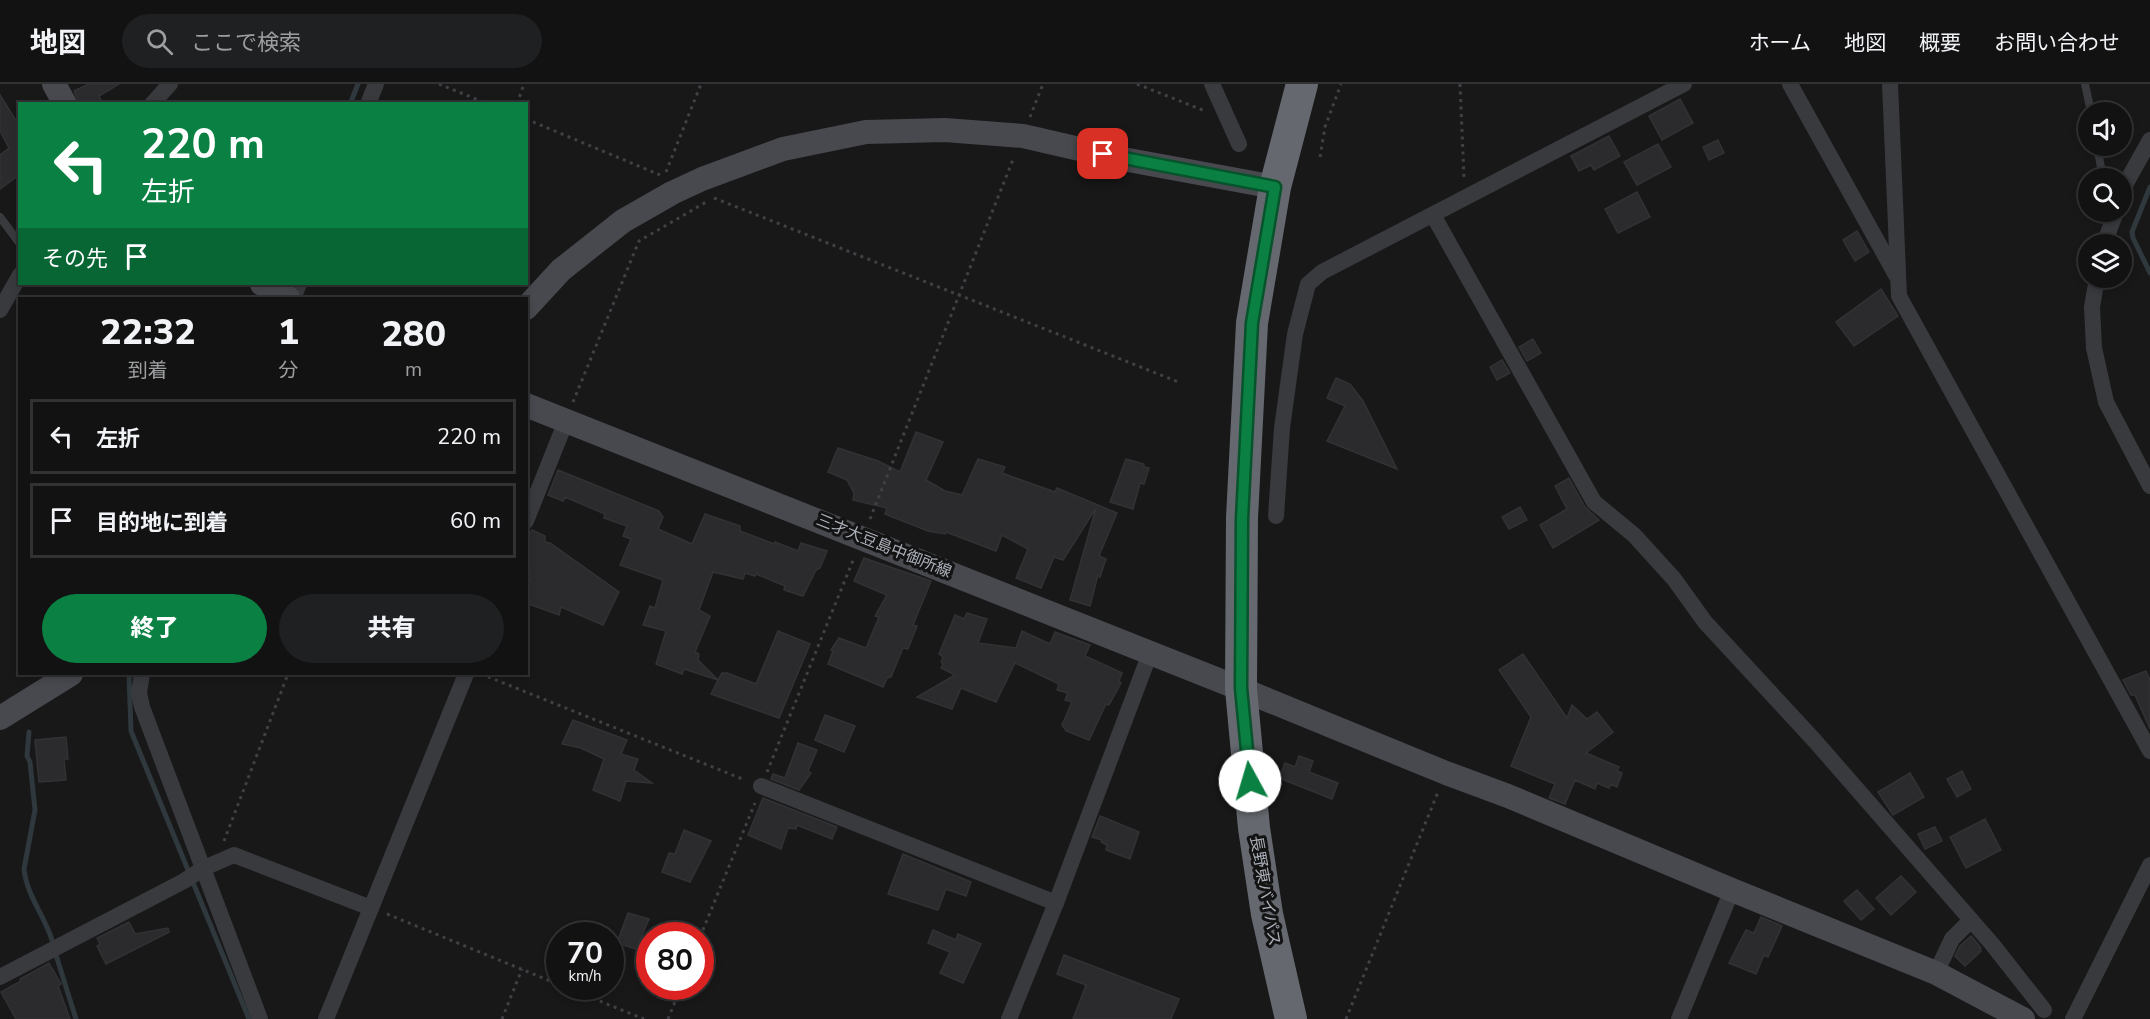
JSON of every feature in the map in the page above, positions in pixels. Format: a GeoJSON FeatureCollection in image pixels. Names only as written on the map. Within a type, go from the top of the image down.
{"type":"FeatureCollection","features":[{"type":"Feature","properties":{"kind":"highway","name":"長野東バイパス"},"geometry":{"type":"LineString","coordinates":[[1291,1019],[1267,914],[1254,828],[1241,688],[1242,519],[1252,323],[1275,187],[1302,84]]}},
{"type":"Feature","properties":{"kind":"street"},"geometry":{"type":"LineString","coordinates":[[54,84],[64,102]]}},
{"type":"Feature","properties":{"kind":"street"},"geometry":{"type":"LineString","coordinates":[[154,102],[170,84]]}},
{"type":"Feature","properties":{"kind":"street"},"geometry":{"type":"LineString","coordinates":[[369,102],[376,84]]}},
{"type":"Feature","properties":{"kind":"street"},"geometry":{"type":"LineString","coordinates":[[1212,84],[1239,144]]}},
{"type":"Feature","properties":{"kind":"street"},"geometry":{"type":"LineString","coordinates":[[1276,516],[1282,428],[1295,334],[1308,284],[1322,272],[1684,84]]}},
{"type":"Feature","properties":{"kind":"street"},"geometry":{"type":"LineString","coordinates":[[1791,84],[1898,278]]}},
{"type":"Feature","properties":{"kind":"street"},"geometry":{"type":"LineString","coordinates":[[1890,84],[1899,296],[2150,751]]}},
{"type":"Feature","properties":{"kind":"street"},"geometry":{"type":"LineString","coordinates":[[528,306],[561,270],[623,221],[672,193],[702,179],[783,149],[866,132],[945,130],[1023,136],[1123,159],[1275,187]]}},
{"type":"Feature","properties":{"kind":"street"},"geometry":{"type":"LineString","coordinates":[[2132,172],[2150,140]]}},
{"type":"Feature","properties":{"kind":"street"},"geometry":{"type":"LineString","coordinates":[[1433,214],[1594,502],[1634,535],[1674,579],[1705,622],[1815,741],[1971,920],[2034,1014]]}},
{"type":"Feature","properties":{"kind":"street"},"geometry":{"type":"LineString","coordinates":[[0,310],[18,278]]}},
{"type":"Feature","properties":{"kind":"street"},"geometry":{"type":"LineString","coordinates":[[266,285],[291,294]]}},
{"type":"Feature","properties":{"kind":"street"},"geometry":{"type":"LineString","coordinates":[[2095,288],[2092,307],[2094,348],[2106,402],[2150,486]]}},
{"type":"Feature","properties":{"kind":"street","name":"三才大豆島中御所線"},"geometry":{"type":"LineString","coordinates":[[528,406],[1241,688],[2034,1014]]}},
{"type":"Feature","properties":{"kind":"street"},"geometry":{"type":"LineString","coordinates":[[528,516],[566,421]]}},
{"type":"Feature","properties":{"kind":"street"},"geometry":{"type":"LineString","coordinates":[[1009,1019],[1056,903],[1150,653]]}},
{"type":"Feature","properties":{"kind":"street"},"geometry":{"type":"LineString","coordinates":[[0,718],[69,675]]}},
{"type":"Feature","properties":{"kind":"street"},"geometry":{"type":"LineString","coordinates":[[142,675],[139,693],[142,707],[260,1019]]}},
{"type":"Feature","properties":{"kind":"street"},"geometry":{"type":"LineString","coordinates":[[326,1019],[466,675]]}},
{"type":"Feature","properties":{"kind":"street"},"geometry":{"type":"LineString","coordinates":[[761,786],[1056,903]]}},
{"type":"Feature","properties":{"kind":"street"},"geometry":{"type":"LineString","coordinates":[[0,977],[184,881],[204,868],[234,855],[371,908]]}},
{"type":"Feature","properties":{"kind":"street"},"geometry":{"type":"LineString","coordinates":[[2073,1019],[2150,866]]}},
{"type":"Feature","properties":{"kind":"street"},"geometry":{"type":"LineString","coordinates":[[1679,1019],[1732,890]]}},
{"type":"Feature","properties":{"kind":"street"},"geometry":{"type":"LineString","coordinates":[[1936,973],[1952,939],[1971,920]]}},
{"type":"Feature","properties":{"kind":"lane"},"geometry":{"type":"LineString","coordinates":[[2085,84],[2089,102]]}},
{"type":"Feature","properties":{"kind":"lane"},"geometry":{"type":"LineString","coordinates":[[0,217],[18,241]]}},
{"type":"Feature","properties":{"kind":"path"},"geometry":{"type":"LineString","coordinates":[[439,84],[483,102]]}},
{"type":"Feature","properties":{"kind":"path"},"geometry":{"type":"LineString","coordinates":[[517,102],[524,84]]}},
{"type":"Feature","properties":{"kind":"path"},"geometry":{"type":"LineString","coordinates":[[528,120],[664,177],[701,84]]}},
{"type":"Feature","properties":{"kind":"path"},"geometry":{"type":"LineString","coordinates":[[706,922],[863,537],[1043,84]]}},
{"type":"Feature","properties":{"kind":"path"},"geometry":{"type":"LineString","coordinates":[[1137,84],[1227,119]]}},
{"type":"Feature","properties":{"kind":"path"},"geometry":{"type":"LineString","coordinates":[[1320,157],[1325,127],[1341,84]]}},
{"type":"Feature","properties":{"kind":"path"},"geometry":{"type":"LineString","coordinates":[[1460,84],[1464,198]]}},
{"type":"Feature","properties":{"kind":"path"},"geometry":{"type":"LineString","coordinates":[[672,193],[684,214]]}},
{"type":"Feature","properties":{"kind":"path"},"geometry":{"type":"LineString","coordinates":[[566,421],[639,241],[715,198],[1181,383]]}},
{"type":"Feature","properties":{"kind":"path"},"geometry":{"type":"LineString","coordinates":[[223,860],[222,849],[288,675]]}},
{"type":"Feature","properties":{"kind":"path"},"geometry":{"type":"LineString","coordinates":[[483,675],[761,786]]}},
{"type":"Feature","properties":{"kind":"path"},"geometry":{"type":"LineString","coordinates":[[1346,1019],[1446,773]]}},
{"type":"Feature","properties":{"kind":"path"},"geometry":{"type":"LineString","coordinates":[[371,908],[546,979]]}},
{"type":"Feature","properties":{"kind":"path"},"geometry":{"type":"LineString","coordinates":[[502,1019],[522,969]]}},
{"type":"Feature","properties":{"kind":"path"},"geometry":{"type":"LineString","coordinates":[[597,1000],[644,1019]]}},
{"type":"Feature","properties":{"kind":"path"},"geometry":{"type":"LineString","coordinates":[[668,1019],[676,1000]]}},
{"type":"Feature","properties":{"kind":"building"},"geometry":{"type":"Polygon","coordinates":[[[89,84],[119,84],[99,96],[102,102],[78,102],[74,91],[89,84]]]}},
{"type":"Feature","properties":{"kind":"building"},"geometry":{"type":"Polygon","coordinates":[[[0,95],[18,124],[18,176],[0,189],[0,155],[9,148],[0,131],[0,95]]]}},
{"type":"Feature","properties":{"kind":"building"},"geometry":{"type":"Polygon","coordinates":[[[1680,99],[1693,123],[1662,140],[1649,116],[1680,99]]]}},
{"type":"Feature","properties":{"kind":"building"},"geometry":{"type":"Polygon","coordinates":[[[1609,136],[1620,156],[1594,170],[1591,165],[1579,171],[1571,156],[1609,136]]]}},
{"type":"Feature","properties":{"kind":"building"},"geometry":{"type":"Polygon","coordinates":[[[1718,140],[1724,153],[1709,160],[1703,147],[1718,140]]]}},
{"type":"Feature","properties":{"kind":"building"},"geometry":{"type":"Polygon","coordinates":[[[1658,144],[1671,167],[1637,185],[1624,162],[1658,144]]]}},
{"type":"Feature","properties":{"kind":"building"},"geometry":{"type":"Polygon","coordinates":[[[1637,192],[1650,217],[1618,233],[1605,209],[1637,192]]]}},
{"type":"Feature","properties":{"kind":"building"},"geometry":{"type":"Polygon","coordinates":[[[1857,231],[1869,252],[1855,261],[1843,240],[1857,231]]]}},
{"type":"Feature","properties":{"kind":"building"},"geometry":{"type":"Polygon","coordinates":[[[1881,289],[1898,316],[1854,346],[1836,322],[1881,289]]]}},
{"type":"Feature","properties":{"kind":"building"},"geometry":{"type":"Polygon","coordinates":[[[1533,339],[1541,353],[1527,361],[1519,347],[1533,339]]]}},
{"type":"Feature","properties":{"kind":"building"},"geometry":{"type":"Polygon","coordinates":[[[1502,360],[1510,373],[1497,380],[1490,367],[1502,360]]]}},
{"type":"Feature","properties":{"kind":"building"},"geometry":{"type":"Polygon","coordinates":[[[1336,378],[1350,384],[1363,401],[1397,469],[1327,441],[1345,406],[1327,398],[1336,378]]]}},
{"type":"Feature","properties":{"kind":"building"},"geometry":{"type":"Polygon","coordinates":[[[916,432],[943,442],[926,480],[945,491],[962,495],[978,459],[1005,467],[1002,473],[1055,492],[1057,488],[1117,513],[1099,556],[1106,559],[1100,577],[1098,575],[1090,606],[1070,600],[1096,508],[1063,560],[1054,557],[1041,588],[1016,578],[1028,549],[1002,535],[996,551],[946,532],[945,534],[928,531],[885,514],[887,508],[853,500],[854,493],[847,480],[828,472],[838,448],[878,461],[900,472],[916,432]]]}},
{"type":"Feature","properties":{"kind":"building"},"geometry":{"type":"Polygon","coordinates":[[[1126,459],[1144,464],[1144,467],[1149,468],[1144,484],[1140,483],[1133,509],[1110,502],[1126,459]]]}},
{"type":"Feature","properties":{"kind":"building"},"geometry":{"type":"Polygon","coordinates":[[[558,470],[659,511],[663,517],[658,529],[692,544],[705,514],[740,526],[740,531],[774,544],[775,542],[798,551],[801,543],[827,551],[820,568],[816,570],[803,596],[784,590],[785,586],[756,574],[755,576],[745,573],[743,579],[713,572],[699,610],[710,616],[695,652],[699,654],[698,660],[718,680],[684,669],[682,674],[656,664],[666,631],[643,625],[650,606],[655,608],[663,580],[620,565],[631,539],[623,536],[627,526],[604,518],[605,514],[565,497],[563,501],[548,495],[558,470]]]}},
{"type":"Feature","properties":{"kind":"building"},"geometry":{"type":"Polygon","coordinates":[[[1569,478],[1585,507],[1599,520],[1553,548],[1540,525],[1567,509],[1555,486],[1569,478]]]}},
{"type":"Feature","properties":{"kind":"building"},"geometry":{"type":"Polygon","coordinates":[[[1520,507],[1527,520],[1509,529],[1502,517],[1520,507]]]}},
{"type":"Feature","properties":{"kind":"building"},"geometry":{"type":"Polygon","coordinates":[[[532,530],[545,536],[545,542],[550,543],[619,592],[603,625],[561,607],[559,615],[528,604],[528,585],[532,576],[528,575],[528,538],[532,530]]]}},
{"type":"Feature","properties":{"kind":"building"},"geometry":{"type":"Polygon","coordinates":[[[864,558],[931,581],[913,625],[917,626],[908,649],[903,648],[891,677],[887,678],[883,687],[828,664],[833,651],[831,650],[839,638],[866,648],[879,617],[875,616],[887,595],[854,581],[864,558]]]}},
{"type":"Feature","properties":{"kind":"building"},"geometry":{"type":"Polygon","coordinates":[[[967,613],[987,619],[978,643],[1016,648],[1022,631],[1050,644],[1055,632],[1090,645],[1085,656],[1122,673],[1119,681],[1121,683],[1109,705],[1106,704],[1089,740],[1066,731],[1062,725],[1072,702],[1065,700],[1068,693],[1057,690],[1059,684],[1015,663],[996,702],[961,688],[952,709],[917,697],[955,675],[941,668],[943,657],[939,654],[955,615],[964,619],[967,613]]]}},
{"type":"Feature","properties":{"kind":"building"},"geometry":{"type":"Polygon","coordinates":[[[778,631],[810,644],[779,718],[711,694],[722,673],[756,684],[778,631]]]}},
{"type":"Feature","properties":{"kind":"building"},"geometry":{"type":"Polygon","coordinates":[[[1523,654],[1567,718],[1572,705],[1587,719],[1597,712],[1613,732],[1586,753],[1619,767],[1617,771],[1622,773],[1617,787],[1611,784],[1609,788],[1597,783],[1595,789],[1575,780],[1565,804],[1549,798],[1555,784],[1511,766],[1531,717],[1499,670],[1523,654]]]}},
{"type":"Feature","properties":{"kind":"building"},"geometry":{"type":"Polygon","coordinates":[[[2146,671],[2150,680],[2150,729],[2135,695],[2131,695],[2123,680],[2146,671]]]}},
{"type":"Feature","properties":{"kind":"building"},"geometry":{"type":"Polygon","coordinates":[[[825,715],[855,726],[844,752],[815,740],[825,715]]]}},
{"type":"Feature","properties":{"kind":"building"},"geometry":{"type":"Polygon","coordinates":[[[573,720],[627,740],[621,754],[638,759],[634,770],[652,783],[626,781],[620,801],[593,790],[604,759],[581,748],[562,744],[573,720]]]}},
{"type":"Feature","properties":{"kind":"building"},"geometry":{"type":"Polygon","coordinates":[[[66,737],[68,759],[64,759],[66,780],[39,782],[35,740],[66,737]]]}},
{"type":"Feature","properties":{"kind":"building"},"geometry":{"type":"Polygon","coordinates":[[[798,743],[817,750],[808,771],[811,773],[799,790],[771,779],[773,774],[785,778],[798,743]]]}},
{"type":"Feature","properties":{"kind":"building"},"geometry":{"type":"Polygon","coordinates":[[[1299,756],[1313,761],[1309,772],[1338,783],[1332,799],[1279,778],[1285,763],[1295,767],[1299,756]]]}},
{"type":"Feature","properties":{"kind":"building"},"geometry":{"type":"Polygon","coordinates":[[[1962,771],[1971,789],[1957,797],[1947,779],[1962,771]]]}},
{"type":"Feature","properties":{"kind":"building"},"geometry":{"type":"Polygon","coordinates":[[[1910,773],[1924,797],[1893,815],[1878,792],[1910,773]]]}},
{"type":"Feature","properties":{"kind":"building"},"geometry":{"type":"Polygon","coordinates":[[[763,798],[837,827],[832,839],[797,825],[796,829],[788,828],[781,849],[748,835],[763,798]]]}},
{"type":"Feature","properties":{"kind":"building"},"geometry":{"type":"Polygon","coordinates":[[[1100,816],[1139,832],[1130,859],[1106,850],[1107,845],[1101,842],[1102,840],[1092,837],[1100,816]]]}},
{"type":"Feature","properties":{"kind":"building"},"geometry":{"type":"Polygon","coordinates":[[[1985,819],[2001,850],[1966,868],[1950,837],[1985,819]]]}},
{"type":"Feature","properties":{"kind":"building"},"geometry":{"type":"Polygon","coordinates":[[[1935,827],[1942,841],[1925,849],[1918,834],[1935,827]]]}},
{"type":"Feature","properties":{"kind":"building"},"geometry":{"type":"Polygon","coordinates":[[[684,830],[711,841],[690,882],[662,872],[669,853],[675,854],[684,830]]]}},
{"type":"Feature","properties":{"kind":"building"},"geometry":{"type":"Polygon","coordinates":[[[903,854],[971,882],[966,896],[946,889],[938,910],[888,894],[903,854]]]}},
{"type":"Feature","properties":{"kind":"building"},"geometry":{"type":"Polygon","coordinates":[[[1901,876],[1916,892],[1891,915],[1876,898],[1901,876]]]}},
{"type":"Feature","properties":{"kind":"building"},"geometry":{"type":"Polygon","coordinates":[[[1857,890],[1874,909],[1861,920],[1844,901],[1857,890]]]}},
{"type":"Feature","properties":{"kind":"building"},"geometry":{"type":"Polygon","coordinates":[[[628,913],[649,919],[648,922],[636,922],[636,949],[624,945],[624,924],[628,913]]]}},
{"type":"Feature","properties":{"kind":"building"},"geometry":{"type":"Polygon","coordinates":[[[1761,917],[1782,926],[1768,957],[1764,955],[1756,974],[1729,963],[1746,930],[1754,933],[1761,917]]]}},
{"type":"Feature","properties":{"kind":"building"},"geometry":{"type":"Polygon","coordinates":[[[129,922],[135,934],[168,928],[169,932],[106,964],[97,946],[100,944],[97,938],[129,922]]]}},
{"type":"Feature","properties":{"kind":"building"},"geometry":{"type":"Polygon","coordinates":[[[933,930],[956,940],[958,934],[981,944],[963,983],[940,973],[950,952],[928,943],[933,930]]]}},
{"type":"Feature","properties":{"kind":"building"},"geometry":{"type":"Polygon","coordinates":[[[1971,936],[1981,951],[1965,966],[1955,956],[1960,946],[1971,936]]]}},
{"type":"Feature","properties":{"kind":"building"},"geometry":{"type":"Polygon","coordinates":[[[1064,955],[1179,999],[1171,1019],[1073,1019],[1086,985],[1057,974],[1064,955]]]}},
{"type":"Feature","properties":{"kind":"building"},"geometry":{"type":"Polygon","coordinates":[[[49,963],[61,984],[58,986],[70,1019],[16,1019],[1,992],[49,963]]]}},
{"type":"Feature","properties":{"kind":"waterway"},"geometry":{"type":"LineString","coordinates":[[351,102],[358,84]]}},
{"type":"Feature","properties":{"kind":"waterway"},"geometry":{"type":"LineString","coordinates":[[2150,187],[2132,232],[2150,273]]}},
{"type":"Feature","properties":{"kind":"waterway"},"geometry":{"type":"LineString","coordinates":[[129,675],[131,731],[249,1019]]}},
{"type":"Feature","properties":{"kind":"waterway"},"geometry":{"type":"LineString","coordinates":[[29,732],[27,756],[30,762],[35,810],[24,869],[32,897],[52,940]]}},
{"type":"Feature","properties":{"kind":"waterway"},"geometry":{"type":"LineString","coordinates":[[56,955],[76,1019]]}},
{"type":"Feature","properties":{"kind":"route"},"geometry":{"type":"LineString","coordinates":[[1103,154],[1275,187],[1252,323],[1242,519],[1241,688],[1250,781]]}}]}
